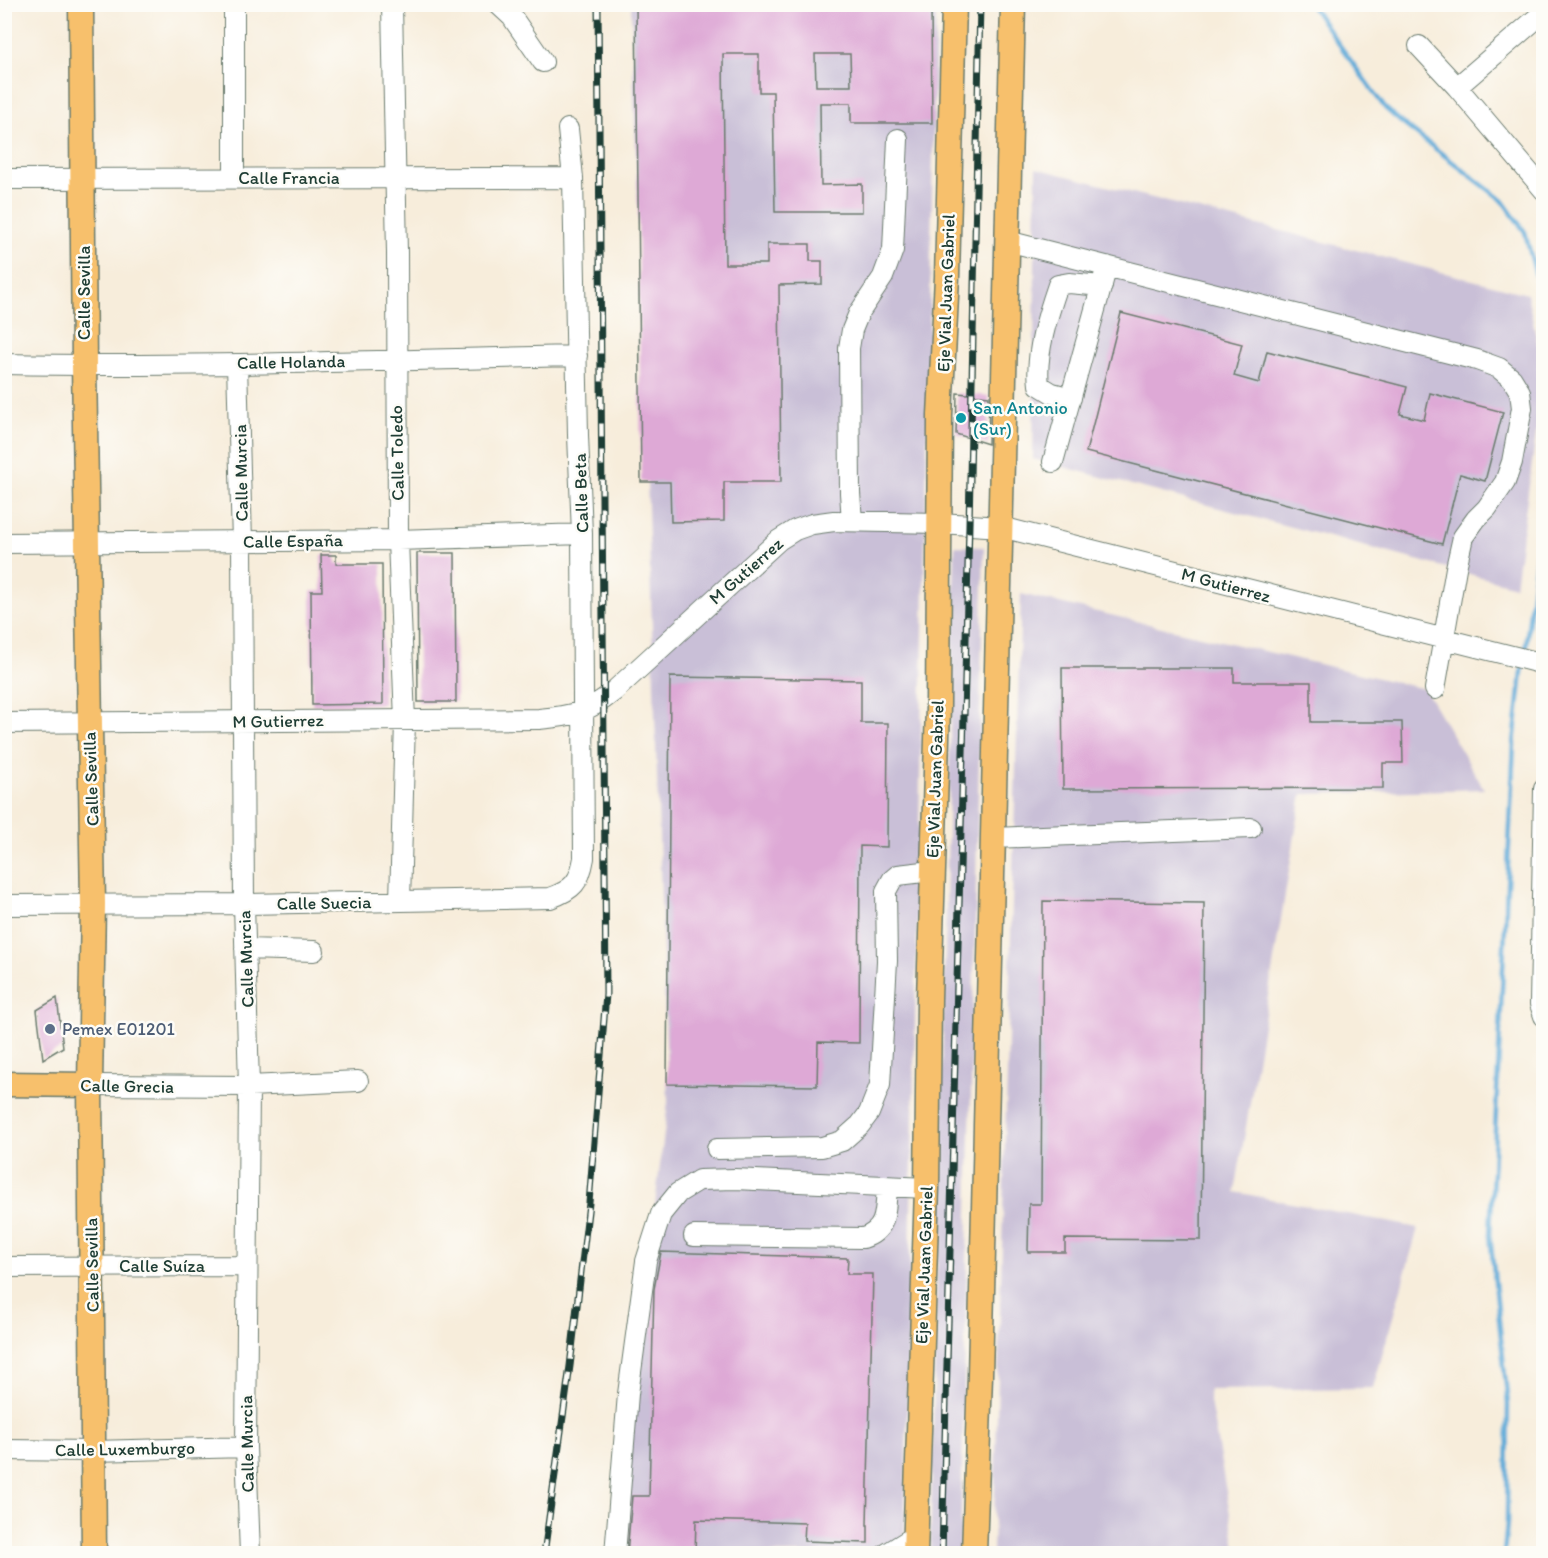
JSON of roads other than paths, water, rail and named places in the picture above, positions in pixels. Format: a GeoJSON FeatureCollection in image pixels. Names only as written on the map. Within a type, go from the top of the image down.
{"type":"FeatureCollection","features":[{"type":"Feature","properties":{"kind":"main road","name":"Calle Sevilla"},"geometry":{"type":"LineString","coordinates":[[81,4],[84,365],[93,904],[90,1085],[94,1554]]}},
{"type":"Feature","properties":{"kind":"main road","name":"Eje Vial Juan Gabriel"},"geometry":{"type":"LineString","coordinates":[[915,1545],[927,1188],[932,871],[938,707],[940,415],[947,277],[954,4]]}},
{"type":"Feature","properties":{"kind":"main road"},"geometry":{"type":"LineString","coordinates":[[974,1554],[1013,4]]}},
{"type":"Feature","properties":{"kind":"main road","name":"Calle Grecia"},"geometry":{"type":"LineString","coordinates":[[4,1084],[90,1085]]}},
{"type":"Feature","properties":{"kind":"street"},"geometry":{"type":"LineString","coordinates":[[234,4],[234,177]]}},
{"type":"Feature","properties":{"kind":"street","name":"Calle Toledo"},"geometry":{"type":"LineString","coordinates":[[392,4],[398,540],[405,721],[400,901]]}},
{"type":"Feature","properties":{"kind":"street"},"geometry":{"type":"LineString","coordinates":[[498,4],[512,17],[543,62]]}},
{"type":"Feature","properties":{"kind":"street"},"geometry":{"type":"LineString","coordinates":[[1456,87],[1544,12]]}},
{"type":"Feature","properties":{"kind":"street"},"geometry":{"type":"LineString","coordinates":[[1419,46],[1540,178]]}},
{"type":"Feature","properties":{"kind":"street","name":"Calle Beta"},"geometry":{"type":"LineString","coordinates":[[568,129],[573,178],[582,534],[584,858]]}},
{"type":"Feature","properties":{"kind":"street"},"geometry":{"type":"LineString","coordinates":[[852,521],[849,348],[852,330],[859,313],[882,277],[893,250],[898,139]]}},
{"type":"Feature","properties":{"kind":"street","name":"Calle Francia"},"geometry":{"type":"LineString","coordinates":[[4,179],[573,178]]}},
{"type":"Feature","properties":{"kind":"street"},"geometry":{"type":"LineString","coordinates":[[1007,242],[1477,360],[1498,368],[1512,379],[1520,392],[1522,408],[1512,462],[1505,482],[1497,495],[1463,537],[1435,689]]}},
{"type":"Feature","properties":{"kind":"street"},"geometry":{"type":"LineString","coordinates":[[1053,462],[1107,266]]}},
{"type":"Feature","properties":{"kind":"street"},"geometry":{"type":"LineString","coordinates":[[1071,398],[1052,393],[1038,385],[1037,373],[1048,316],[1058,285],[1069,283],[1102,286]]}},
{"type":"Feature","properties":{"kind":"street","name":"Calle Holanda"},"geometry":{"type":"LineString","coordinates":[[4,364],[237,364],[577,356]]}},
{"type":"Feature","properties":{"kind":"street","name":"Calle Murcia"},"geometry":{"type":"LineString","coordinates":[[237,364],[242,542],[244,904],[249,1086],[246,1447],[249,1554]]}},
{"type":"Feature","properties":{"kind":"street","name":"M Gutierrez"},"geometry":{"type":"LineString","coordinates":[[4,723],[539,720],[563,717],[584,711],[613,692],[780,540],[795,530],[834,521],[940,523],[1000,527],[1543,664]]}},
{"type":"Feature","properties":{"kind":"street","name":"Calle España"},"geometry":{"type":"LineString","coordinates":[[4,543],[398,540],[582,534]]}},
{"type":"Feature","properties":{"kind":"street"},"geometry":{"type":"LineString","coordinates":[[1544,789],[1540,1004],[1544,1016]]}},
{"type":"Feature","properties":{"kind":"street"},"geometry":{"type":"LineString","coordinates":[[993,838],[1251,828]]}},
{"type":"Feature","properties":{"kind":"street","name":"Calle Suecia"},"geometry":{"type":"LineString","coordinates":[[4,905],[244,904],[550,898],[561,894],[576,882],[582,873],[584,858]]}},
{"type":"Feature","properties":{"kind":"street"},"geometry":{"type":"LineString","coordinates":[[717,1149],[822,1147],[842,1141],[860,1125],[869,1113],[880,1085],[887,961],[886,891],[898,875],[932,871]]}},
{"type":"Feature","properties":{"kind":"street"},"geometry":{"type":"LineString","coordinates":[[245,950],[314,951]]}},
{"type":"Feature","properties":{"kind":"street","name":"Calle Grecia"},"geometry":{"type":"LineString","coordinates":[[90,1085],[249,1086],[358,1081]]}},
{"type":"Feature","properties":{"kind":"street"},"geometry":{"type":"LineString","coordinates":[[615,1554],[628,1394],[646,1261],[653,1235],[665,1209],[678,1193],[699,1180],[709,1179],[927,1188]]}},
{"type":"Feature","properties":{"kind":"street"},"geometry":{"type":"LineString","coordinates":[[694,1236],[863,1238],[873,1235],[881,1227],[887,1187]]}},
{"type":"Feature","properties":{"kind":"street","name":"Calle Suíza"},"geometry":{"type":"LineString","coordinates":[[4,1267],[247,1266]]}},
{"type":"Feature","properties":{"kind":"street","name":"Calle Luxemburgo"},"geometry":{"type":"LineString","coordinates":[[4,1450],[94,1451],[246,1447]]}},
{"type":"Feature","properties":{"kind":"street"},"geometry":{"type":"LineString","coordinates":[[886,1554],[915,1545]]}},
{"type":"Feature","properties":{"kind":"waterway"},"geometry":{"type":"LineString","coordinates":[[1310,4],[1385,108],[1502,200],[1525,232],[1544,308]]}},
{"type":"Feature","properties":{"kind":"waterway"},"geometry":{"type":"LineString","coordinates":[[1525,653],[1544,494]]}},
{"type":"Feature","properties":{"kind":"waterway"},"geometry":{"type":"LineString","coordinates":[[1504,1554],[1507,1523],[1508,1404],[1490,1235],[1514,743],[1523,664]]}},
{"type":"Feature","properties":{"kind":"railway"},"geometry":{"type":"LineString","coordinates":[[544,1554],[570,1366],[589,1203],[606,994],[598,4]]}},
{"type":"Feature","properties":{"kind":"railway"},"geometry":{"type":"LineString","coordinates":[[942,1554],[980,4]]}},
{"type":"Feature","properties":{"kind":"place","name":"San Antonio (Sur)"},"geometry":{"type":"Point","coordinates":[961,418]}},
{"type":"Feature","properties":{"kind":"place","name":"Pemex E01201"},"geometry":{"type":"Point","coordinates":[50,1029]}}]}
